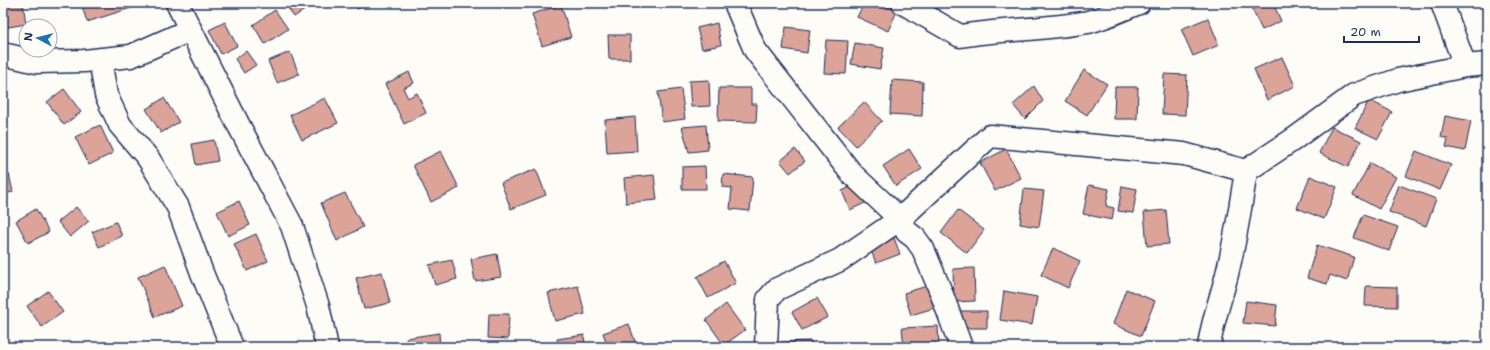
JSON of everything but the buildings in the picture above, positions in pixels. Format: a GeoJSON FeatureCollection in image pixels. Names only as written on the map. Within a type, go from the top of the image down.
{"type":"FeatureCollection","features":[{"type":"Feature","properties":{"kind":"street"},"geometry":{"type":"LineString","coordinates":[[177,3],[238,124],[292,226],[318,306],[327,347]]}},
{"type":"Feature","properties":{"kind":"street"},"geometry":{"type":"LineString","coordinates":[[736,3],[755,50],[852,174],[900,219],[907,232],[915,238],[923,249],[941,292],[961,347]]}},
{"type":"Feature","properties":{"kind":"street"},"geometry":{"type":"LineString","coordinates":[[903,3],[960,36],[988,32],[1037,29],[1089,21],[1139,3]]}},
{"type":"Feature","properties":{"kind":"street"},"geometry":{"type":"LineString","coordinates":[[1442,3],[1465,66]]}},
{"type":"Feature","properties":{"kind":"street"},"geometry":{"type":"LineString","coordinates":[[3,54],[37,62],[100,60],[131,56],[190,30]]}},
{"type":"Feature","properties":{"kind":"street"},"geometry":{"type":"LineString","coordinates":[[100,60],[106,95],[120,125],[148,158],[178,207],[202,273],[232,347]]}},
{"type":"Feature","properties":{"kind":"street"},"geometry":{"type":"LineString","coordinates":[[1209,347],[1211,330],[1225,285],[1236,240],[1246,171],[1294,139],[1354,95],[1398,80],[1465,66],[1487,64]]}},
{"type":"Feature","properties":{"kind":"street"},"geometry":{"type":"LineString","coordinates":[[766,347],[768,299],[777,289],[840,260],[900,219],[990,136],[1184,154],[1246,171]]}}]}
